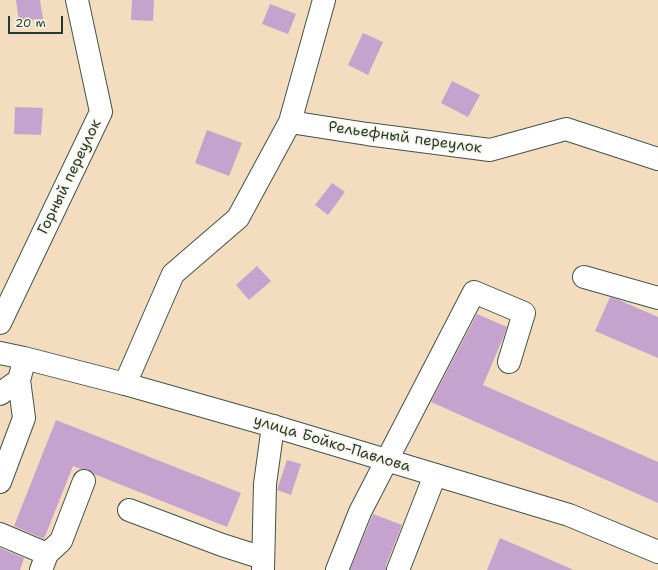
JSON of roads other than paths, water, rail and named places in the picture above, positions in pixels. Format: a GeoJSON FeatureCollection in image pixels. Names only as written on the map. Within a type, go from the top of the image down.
{"type":"FeatureCollection","features":[{"type":"Feature","properties":{"kind":"street","name":"Горный переулок"},"geometry":{"type":"LineString","coordinates":[[0,323],[101,112],[77,0]]}},
{"type":"Feature","properties":{"kind":"street"},"geometry":{"type":"LineString","coordinates":[[125,384],[173,274],[238,218],[290,122],[324,0]]}},
{"type":"Feature","properties":{"kind":"street","name":"Рельефный переулок"},"geometry":{"type":"LineString","coordinates":[[290,122],[367,134],[490,150],[566,129],[658,159]]}},
{"type":"Feature","properties":{"kind":"street"},"geometry":{"type":"LineString","coordinates":[[584,277],[658,298]]}},
{"type":"Feature","properties":{"kind":"street"},"geometry":{"type":"LineString","coordinates":[[337,570],[360,512],[474,292],[524,313],[509,362]]}},
{"type":"Feature","properties":{"kind":"street","name":"улица Бойко-Павлова"},"geometry":{"type":"LineString","coordinates":[[0,354],[24,358],[125,384],[388,460],[569,515],[658,552]]}},
{"type":"Feature","properties":{"kind":"street"},"geometry":{"type":"LineString","coordinates":[[0,482],[24,418],[19,380],[24,358]]}},
{"type":"Feature","properties":{"kind":"street"},"geometry":{"type":"LineString","coordinates":[[0,394],[19,380]]}},
{"type":"Feature","properties":{"kind":"street"},"geometry":{"type":"LineString","coordinates":[[129,510],[222,545],[263,564],[265,484],[273,426]]}},
{"type":"Feature","properties":{"kind":"street"},"geometry":{"type":"LineString","coordinates":[[398,570],[435,475]]}},
{"type":"Feature","properties":{"kind":"street"},"geometry":{"type":"LineString","coordinates":[[0,534],[44,562],[61,540],[84,481]]}}]}
